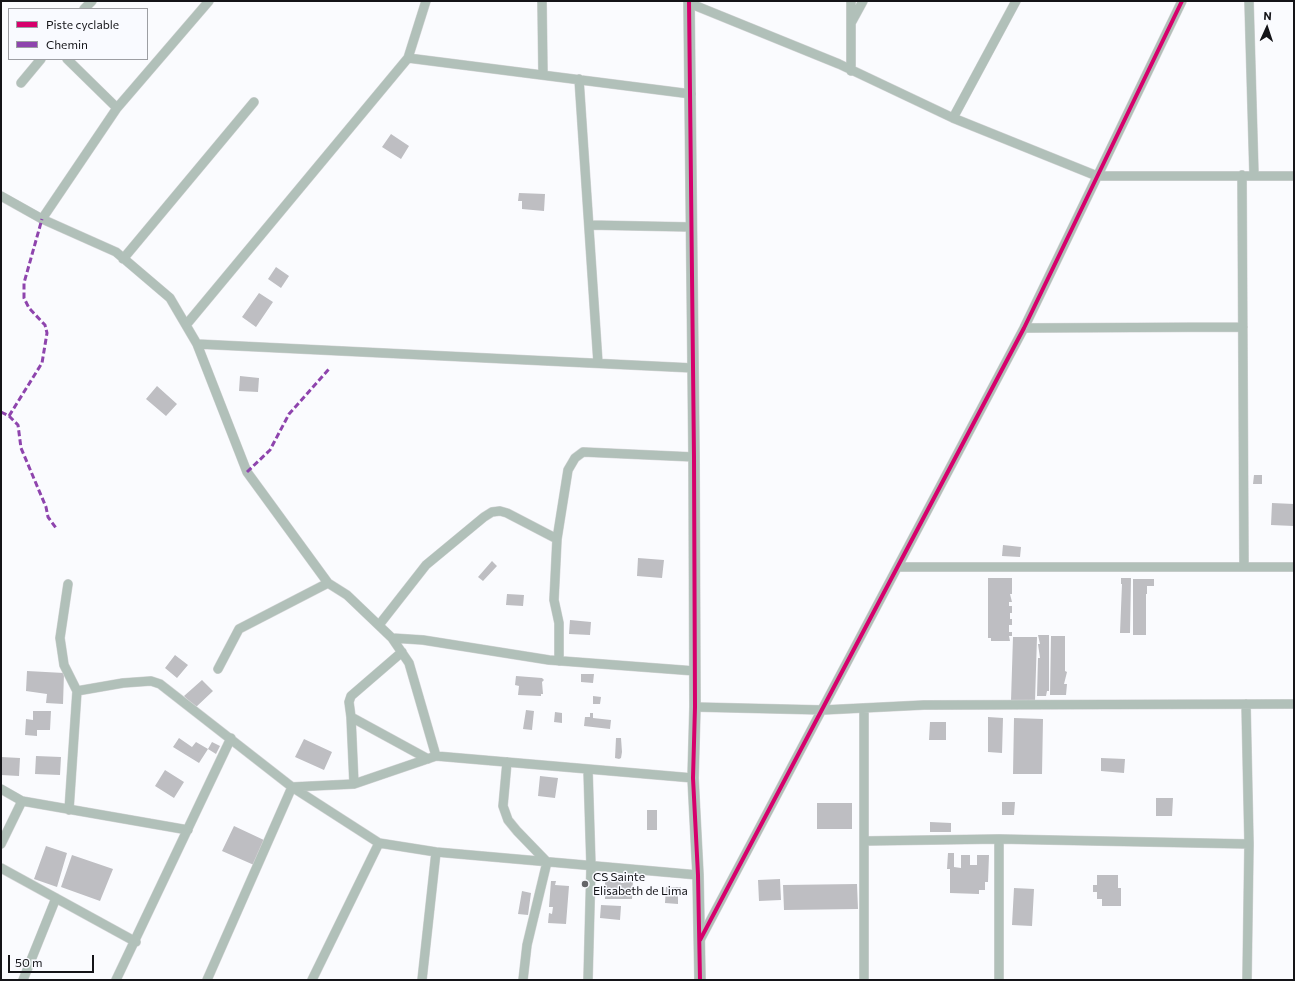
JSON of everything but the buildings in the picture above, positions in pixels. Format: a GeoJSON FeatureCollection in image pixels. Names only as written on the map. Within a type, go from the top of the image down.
{"type":"FeatureCollection","features":[{"type":"Feature","properties":{"kind":"street"},"geometry":{"type":"LineString","coordinates":[[42,219],[118,108],[209,1]]}},
{"type":"Feature","properties":{"kind":"street"},"geometry":{"type":"LineString","coordinates":[[186,325],[408,58],[426,1]]}},
{"type":"Feature","properties":{"kind":"street"},"geometry":{"type":"LineString","coordinates":[[542,1],[543,75]]}},
{"type":"Feature","properties":{"kind":"street"},"geometry":{"type":"LineString","coordinates":[[851,1],[851,71]]}},
{"type":"Feature","properties":{"kind":"street"},"geometry":{"type":"LineString","coordinates":[[851,24],[863,1]]}},
{"type":"Feature","properties":{"kind":"street"},"geometry":{"type":"LineString","coordinates":[[953,118],[1016,1]]}},
{"type":"Feature","properties":{"kind":"street"},"geometry":{"type":"LineString","coordinates":[[700,940],[1024,328],[1182,1]]}},
{"type":"Feature","properties":{"kind":"street"},"geometry":{"type":"LineString","coordinates":[[1249,1],[1254,175]]}},
{"type":"Feature","properties":{"kind":"street"},"geometry":{"type":"LineString","coordinates":[[700,980],[698,875],[693,778],[695,707],[694,457],[689,2],[851,71],[953,118],[1097,176],[1294,176]]}},
{"type":"Feature","properties":{"kind":"street"},"geometry":{"type":"LineString","coordinates":[[408,58],[691,94]]}},
{"type":"Feature","properties":{"kind":"street"},"geometry":{"type":"LineString","coordinates":[[21,83],[40,60]]}},
{"type":"Feature","properties":{"kind":"street"},"geometry":{"type":"LineString","coordinates":[[68,60],[118,108]]}},
{"type":"Feature","properties":{"kind":"street"},"geometry":{"type":"LineString","coordinates":[[579,80],[598,363]]}},
{"type":"Feature","properties":{"kind":"street"},"geometry":{"type":"LineString","coordinates":[[123,259],[254,102]]}},
{"type":"Feature","properties":{"kind":"street"},"geometry":{"type":"LineString","coordinates":[[1242,175],[1244,566]]}},
{"type":"Feature","properties":{"kind":"street"},"geometry":{"type":"LineString","coordinates":[[1,196],[42,219],[116,252],[170,298],[197,344],[247,472],[328,583],[347,595],[379,625],[392,638],[409,662],[432,757]]}},
{"type":"Feature","properties":{"kind":"street"},"geometry":{"type":"LineString","coordinates":[[589,225],[691,227]]}},
{"type":"Feature","properties":{"kind":"street"},"geometry":{"type":"LineString","coordinates":[[1024,328],[1243,327]]}},
{"type":"Feature","properties":{"kind":"street"},"geometry":{"type":"LineString","coordinates":[[197,344],[693,368]]}},
{"type":"Feature","properties":{"kind":"street"},"geometry":{"type":"LineString","coordinates":[[559,661],[559,622],[554,600],[557,539],[568,470],[575,458],[583,452],[694,457]]}},
{"type":"Feature","properties":{"kind":"street"},"geometry":{"type":"LineString","coordinates":[[379,625],[426,565],[492,512],[500,511],[508,513],[557,539]]}},
{"type":"Feature","properties":{"kind":"street"},"geometry":{"type":"LineString","coordinates":[[898,567],[1294,567]]}},
{"type":"Feature","properties":{"kind":"street"},"geometry":{"type":"LineString","coordinates":[[218,669],[239,628],[328,583]]}},
{"type":"Feature","properties":{"kind":"street"},"geometry":{"type":"LineString","coordinates":[[68,584],[60,638],[64,665],[77,691],[69,810]]}},
{"type":"Feature","properties":{"kind":"street"},"geometry":{"type":"LineString","coordinates":[[392,638],[423,640],[559,661],[695,671]]}},
{"type":"Feature","properties":{"kind":"street"},"geometry":{"type":"LineString","coordinates":[[354,784],[349,702],[351,696],[402,652]]}},
{"type":"Feature","properties":{"kind":"street"},"geometry":{"type":"LineString","coordinates":[[77,691],[123,683],[151,681],[160,684],[292,787],[379,843],[436,852],[698,875]]}},
{"type":"Feature","properties":{"kind":"street"},"geometry":{"type":"LineString","coordinates":[[1246,704],[1249,844],[1247,980]]}},
{"type":"Feature","properties":{"kind":"street"},"geometry":{"type":"LineString","coordinates":[[695,707],[823,710],[924,705],[1294,704]]}},
{"type":"Feature","properties":{"kind":"street"},"geometry":{"type":"LineString","coordinates":[[864,708],[864,980]]}},
{"type":"Feature","properties":{"kind":"street"},"geometry":{"type":"LineString","coordinates":[[351,717],[432,757],[693,778]]}},
{"type":"Feature","properties":{"kind":"street"},"geometry":{"type":"LineString","coordinates":[[116,980],[136,942],[231,738]]}},
{"type":"Feature","properties":{"kind":"street"},"geometry":{"type":"LineString","coordinates":[[292,787],[354,784],[432,757]]}},
{"type":"Feature","properties":{"kind":"street"},"geometry":{"type":"LineString","coordinates":[[507,762],[503,806],[508,820],[547,862]]}},
{"type":"Feature","properties":{"kind":"street"},"geometry":{"type":"LineString","coordinates":[[588,770],[591,866],[588,980]]}},
{"type":"Feature","properties":{"kind":"street"},"geometry":{"type":"LineString","coordinates":[[207,980],[292,787]]}},
{"type":"Feature","properties":{"kind":"street"},"geometry":{"type":"LineString","coordinates":[[1,789],[22,801],[188,830]]}},
{"type":"Feature","properties":{"kind":"street"},"geometry":{"type":"LineString","coordinates":[[1,844],[22,801]]}},
{"type":"Feature","properties":{"kind":"street"},"geometry":{"type":"LineString","coordinates":[[865,841],[999,839],[1249,844]]}},
{"type":"Feature","properties":{"kind":"street"},"geometry":{"type":"LineString","coordinates":[[999,839],[999,980]]}},
{"type":"Feature","properties":{"kind":"street"},"geometry":{"type":"LineString","coordinates":[[312,980],[379,843]]}},
{"type":"Feature","properties":{"kind":"street"},"geometry":{"type":"LineString","coordinates":[[422,980],[436,852]]}},
{"type":"Feature","properties":{"kind":"street"},"geometry":{"type":"LineString","coordinates":[[523,980],[527,945],[547,862]]}},
{"type":"Feature","properties":{"kind":"street"},"geometry":{"type":"LineString","coordinates":[[1,868],[136,942]]}},
{"type":"Feature","properties":{"kind":"street"},"geometry":{"type":"LineString","coordinates":[[23,980],[56,898]]}},
{"type":"Feature","properties":{"kind":"marked path"},"geometry":{"type":"LineString","coordinates":[[9,416],[42,363],[47,333],[45,325],[29,308],[24,298],[24,283],[42,219]]}},
{"type":"Feature","properties":{"kind":"marked path"},"geometry":{"type":"LineString","coordinates":[[247,472],[270,450],[289,414],[329,369]]}},
{"type":"Feature","properties":{"kind":"marked path"},"geometry":{"type":"LineString","coordinates":[[1,412],[9,416],[18,425],[21,448],[46,507],[48,517],[56,528]]}},
{"type":"Feature","properties":{"kind":"cycle path"},"geometry":{"type":"LineString","coordinates":[[689,1],[694,457],[695,707],[693,778],[698,875],[700,980]]}},
{"type":"Feature","properties":{"kind":"cycle path"},"geometry":{"type":"LineString","coordinates":[[700,940],[1024,328],[1182,1]]}},
{"type":"Feature","properties":{"kind":"place","name":"CS Sainte Elisabeth de Lima"},"geometry":{"type":"Point","coordinates":[585,884]}}]}
